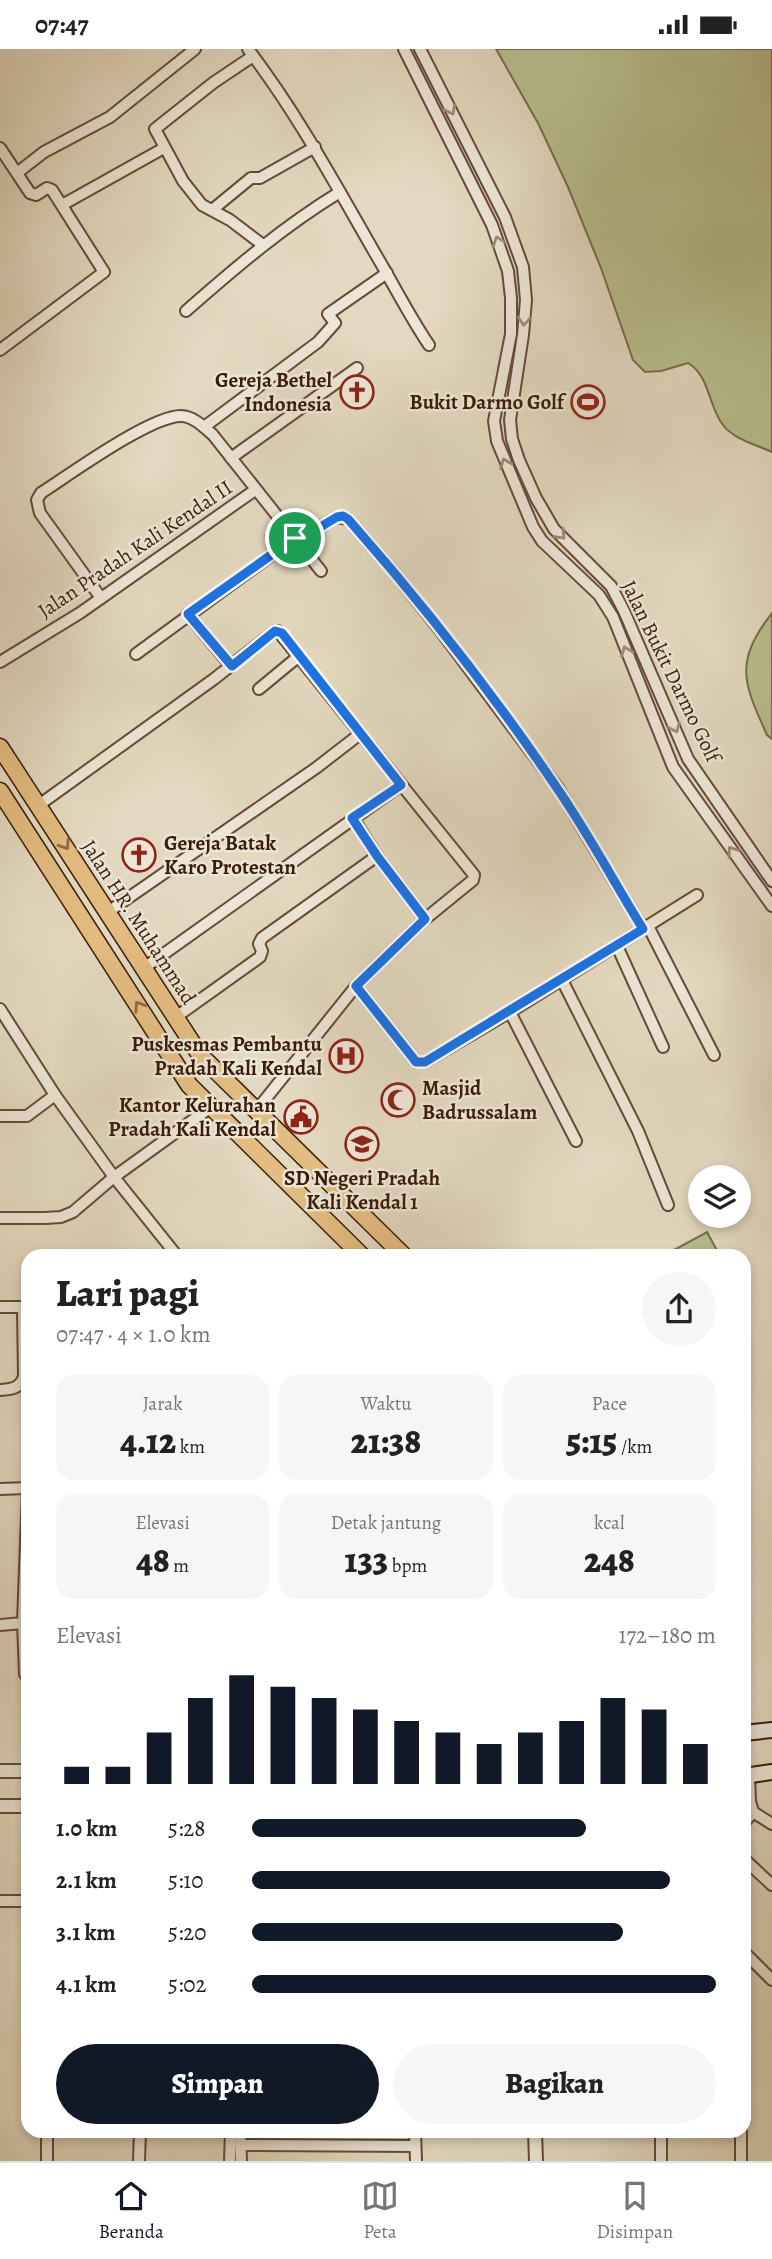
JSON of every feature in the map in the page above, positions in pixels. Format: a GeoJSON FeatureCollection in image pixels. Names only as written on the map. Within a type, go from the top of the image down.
{"type":"FeatureCollection","features":[{"type":"Feature","properties":{"kind":"main road","name":"Jalan HR. Muhammad"},"geometry":{"type":"LineString","coordinates":[[0,747],[5,769],[35,799],[200,1055],[397,1249]]}},
{"type":"Feature","properties":{"kind":"main road"},"geometry":{"type":"LineString","coordinates":[[0,791],[189,1084],[355,1249]]}},
{"type":"Feature","properties":{"kind":"main road"},"geometry":{"type":"LineString","coordinates":[[11,808],[21,796],[35,799]]}},
{"type":"Feature","properties":{"kind":"main road"},"geometry":{"type":"LineString","coordinates":[[274,1169],[286,1165],[295,1149]]}},
{"type":"Feature","properties":{"kind":"main road"},"geometry":{"type":"LineString","coordinates":[[751,1732],[772,1730]]}},
{"type":"Feature","properties":{"kind":"main road"},"geometry":{"type":"LineString","coordinates":[[751,1775],[772,1772]]}},
{"type":"Feature","properties":{"kind":"street"},"geometry":{"type":"LineString","coordinates":[[17,173],[44,152],[110,117],[195,49]]}},
{"type":"Feature","properties":{"kind":"street","name":"Jalan Bukit Darmo Golf"},"geometry":{"type":"LineString","coordinates":[[404,49],[492,225],[509,271],[511,334],[494,421],[497,441],[533,527],[542,541],[599,596],[613,617],[673,767],[772,906]]}},
{"type":"Feature","properties":{"kind":"street","name":"Jalan Bukit Darmo Golf"},"geometry":{"type":"LineString","coordinates":[[420,49],[505,217],[523,267],[526,300],[510,420],[512,439],[519,460],[554,529],[611,586],[688,759],[772,881]]}},
{"type":"Feature","properties":{"kind":"street"},"geometry":{"type":"LineString","coordinates":[[263,245],[230,220],[202,205],[183,181],[156,132],[157,127],[250,53],[280,93],[314,147],[429,345]]}},
{"type":"Feature","properties":{"kind":"street"},"geometry":{"type":"LineString","coordinates":[[212,210],[251,178],[260,178],[314,147]]}},
{"type":"Feature","properties":{"kind":"street"},"geometry":{"type":"LineString","coordinates":[[0,148],[30,193],[36,195],[49,188],[104,274],[0,350]]}},
{"type":"Feature","properties":{"kind":"street"},"geometry":{"type":"LineString","coordinates":[[62,205],[164,148]]}},
{"type":"Feature","properties":{"kind":"street"},"geometry":{"type":"LineString","coordinates":[[186,311],[263,245],[308,211],[340,192]]}},
{"type":"Feature","properties":{"kind":"street"},"geometry":{"type":"LineString","coordinates":[[204,427],[318,342],[335,323],[328,314],[387,273]]}},
{"type":"Feature","properties":{"kind":"street"},"geometry":{"type":"LineString","coordinates":[[231,457],[357,368]]}},
{"type":"Feature","properties":{"kind":"street"},"geometry":{"type":"LineString","coordinates":[[101,598],[40,513],[37,500],[41,493],[100,454],[160,421],[183,415],[204,427],[231,457],[321,571]]}},
{"type":"Feature","properties":{"kind":"street","name":"Jalan Pradah Kali Kendal II"},"geometry":{"type":"LineString","coordinates":[[0,661],[101,598],[255,490]]}},
{"type":"Feature","properties":{"kind":"street"},"geometry":{"type":"LineString","coordinates":[[136,654],[188,614],[296,539],[337,517],[348,519],[443,634],[558,789],[645,928],[714,1055]]}},
{"type":"Feature","properties":{"kind":"street"},"geometry":{"type":"LineString","coordinates":[[188,614],[232,666]]}},
{"type":"Feature","properties":{"kind":"street"},"geometry":{"type":"LineString","coordinates":[[35,799],[232,666],[275,631],[282,633],[474,875],[473,880],[425,919],[356,986],[256,1111]]}},
{"type":"Feature","properties":{"kind":"street"},"geometry":{"type":"LineString","coordinates":[[259,689],[299,656]]}},
{"type":"Feature","properties":{"kind":"street"},"geometry":{"type":"LineString","coordinates":[[108,912],[316,768],[360,734]]}},
{"type":"Feature","properties":{"kind":"street"},"geometry":{"type":"LineString","coordinates":[[144,968],[401,785]]}},
{"type":"Feature","properties":{"kind":"street"},"geometry":{"type":"LineString","coordinates":[[352,818],[425,919]]}},
{"type":"Feature","properties":{"kind":"street"},"geometry":{"type":"LineString","coordinates":[[176,1017],[260,957],[262,951],[259,944],[262,938],[377,856]]}},
{"type":"Feature","properties":{"kind":"street"},"geometry":{"type":"LineString","coordinates":[[356,986],[416,1062],[425,1062],[697,895]]}},
{"type":"Feature","properties":{"kind":"street"},"geometry":{"type":"LineString","coordinates":[[617,946],[663,1048]]}},
{"type":"Feature","properties":{"kind":"street"},"geometry":{"type":"LineString","coordinates":[[562,980],[638,1131],[668,1205]]}},
{"type":"Feature","properties":{"kind":"street"},"geometry":{"type":"LineString","coordinates":[[0,1009],[55,1095],[114,1177],[172,1249]]}},
{"type":"Feature","properties":{"kind":"street"},"geometry":{"type":"LineString","coordinates":[[510,1012],[576,1141]]}},
{"type":"Feature","properties":{"kind":"street"},"geometry":{"type":"LineString","coordinates":[[0,1116],[27,1116],[55,1095]]}},
{"type":"Feature","properties":{"kind":"street"},"geometry":{"type":"LineString","coordinates":[[0,1218],[61,1217],[73,1212],[114,1177],[211,1107]]}},
{"type":"Feature","properties":{"kind":"street"},"geometry":{"type":"LineString","coordinates":[[0,1307],[21,1307]]}},
{"type":"Feature","properties":{"kind":"street"},"geometry":{"type":"LineString","coordinates":[[0,1389],[14,1389],[21,1385]]}},
{"type":"Feature","properties":{"kind":"street"},"geometry":{"type":"LineString","coordinates":[[0,1489],[21,1489]]}},
{"type":"Feature","properties":{"kind":"street"},"geometry":{"type":"LineString","coordinates":[[0,1625],[21,1623]]}},
{"type":"Feature","properties":{"kind":"street"},"geometry":{"type":"LineString","coordinates":[[0,1772],[21,1771]]}},
{"type":"Feature","properties":{"kind":"street"},"geometry":{"type":"LineString","coordinates":[[0,1806],[21,1806]]}},
{"type":"Feature","properties":{"kind":"street"},"geometry":{"type":"LineString","coordinates":[[751,1808],[772,1824]]}},
{"type":"Feature","properties":{"kind":"street"},"geometry":{"type":"LineString","coordinates":[[751,1866],[772,1885]]}},
{"type":"Feature","properties":{"kind":"street"},"geometry":{"type":"LineString","coordinates":[[0,1901],[21,1901]]}},
{"type":"Feature","properties":{"kind":"street"},"geometry":{"type":"LineString","coordinates":[[751,1959],[772,1980]]}},
{"type":"Feature","properties":{"kind":"street"},"geometry":{"type":"LineString","coordinates":[[47,2138],[47,2161]]}},
{"type":"Feature","properties":{"kind":"street"},"geometry":{"type":"LineString","coordinates":[[139,2161],[140,2138]]}},
{"type":"Feature","properties":{"kind":"street"},"geometry":{"type":"LineString","coordinates":[[230,2138],[230,2161]]}},
{"type":"Feature","properties":{"kind":"street"},"geometry":{"type":"LineString","coordinates":[[240,2138],[241,2161]]}},
{"type":"Feature","properties":{"kind":"street"},"geometry":{"type":"LineString","coordinates":[[415,2138],[416,2161]]}},
{"type":"Feature","properties":{"kind":"street"},"geometry":{"type":"LineString","coordinates":[[535,2138],[536,2161]]}},
{"type":"Feature","properties":{"kind":"street"},"geometry":{"type":"LineString","coordinates":[[661,2138],[661,2161]]}},
{"type":"Feature","properties":{"kind":"street"},"geometry":{"type":"LineString","coordinates":[[741,2138],[741,2161]]}},
{"type":"Feature","properties":{"kind":"street"},"geometry":{"type":"LineString","coordinates":[[240,2145],[415,2146]]}},
{"type":"Feature","properties":{"kind":"green space"},"geometry":{"type":"Polygon","coordinates":[[[496,49],[772,49],[772,452],[727,430],[718,417],[701,375],[688,363],[661,371],[645,372],[633,360],[601,268],[568,187],[539,125],[496,49]]]}},
{"type":"Feature","properties":{"kind":"green space"},"geometry":{"type":"Polygon","coordinates":[[[772,613],[772,739],[767,735],[752,700],[746,673],[752,645],[772,613]]]}},
{"type":"Feature","properties":{"kind":"green space"},"geometry":{"type":"Polygon","coordinates":[[[707,1232],[716,1249],[676,1249],[707,1232]]]}},
{"type":"Feature","properties":{"kind":"place","name":"Gereja Bethel Indonesia"},"geometry":{"type":"Point","coordinates":[357,392]}},
{"type":"Feature","properties":{"kind":"place","name":"Bukit Darmo Golf"},"geometry":{"type":"Point","coordinates":[588,402]}},
{"type":"Feature","properties":{"kind":"place","name":"Gereja Batak Karo Protestan"},"geometry":{"type":"Point","coordinates":[139,855]}},
{"type":"Feature","properties":{"kind":"place","name":"Puskesmas Pembantu Pradah Kali Kendal"},"geometry":{"type":"Point","coordinates":[346,1056]}},
{"type":"Feature","properties":{"kind":"place","name":"Masjid Badrussalam"},"geometry":{"type":"Point","coordinates":[398,1100]}},
{"type":"Feature","properties":{"kind":"place","name":"Kantor Kelurahan Pradah Kali Kendal"},"geometry":{"type":"Point","coordinates":[301,1117]}},
{"type":"Feature","properties":{"kind":"place","name":"SD Negeri Pradah Kali Kendal 1"},"geometry":{"type":"Point","coordinates":[362,1144]}},
{"type":"Feature","properties":{"kind":"route"},"geometry":{"type":"LineString","coordinates":[[337,517],[348,519],[443,634],[558,789],[643,929],[425,1062],[416,1062],[356,986],[425,919],[352,818],[401,785],[282,633],[275,631],[232,666],[188,614],[295,538],[297,541],[337,517]]}}]}
